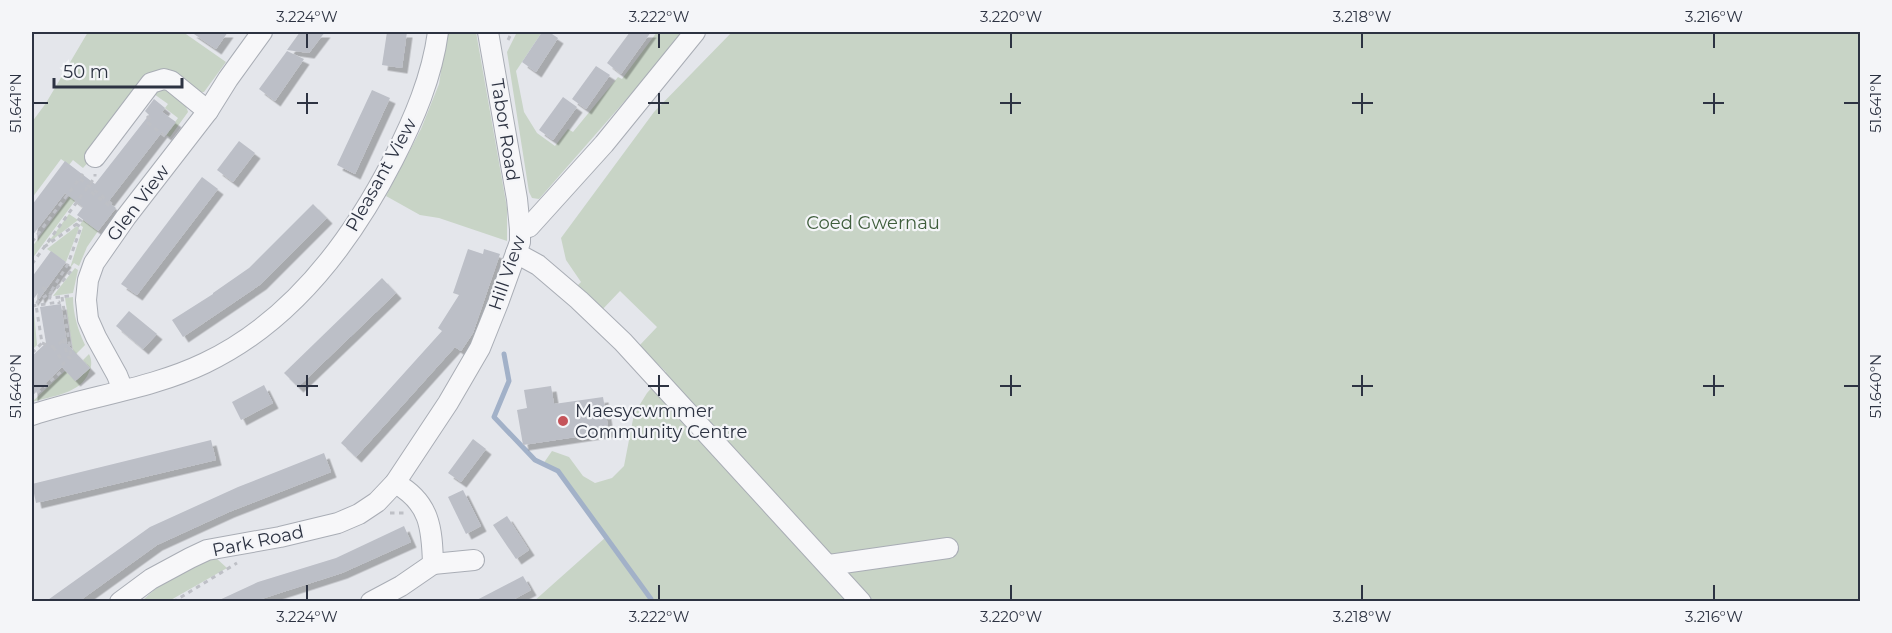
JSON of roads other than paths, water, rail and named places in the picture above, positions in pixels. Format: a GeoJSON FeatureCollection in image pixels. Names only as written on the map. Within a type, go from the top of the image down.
{"type":"FeatureCollection","features":[{"type":"Feature","properties":{"kind":"street","name":"Glen View"},"geometry":{"type":"LineString","coordinates":[[123,390],[88,319],[86,300],[88,280],[94,263],[208,111],[261,32]]}},
{"type":"Feature","properties":{"kind":"street","name":"Pleasant View"},"geometry":{"type":"LineString","coordinates":[[32,416],[177,375],[205,363],[234,348],[290,303],[343,244],[368,207],[411,125],[429,75],[438,32]]}},
{"type":"Feature","properties":{"kind":"street","name":"Tabor Road"},"geometry":{"type":"LineString","coordinates":[[488,32],[520,229]]}},
{"type":"Feature","properties":{"kind":"street","name":"Hill View"},"geometry":{"type":"LineString","coordinates":[[395,483],[448,403],[480,348],[520,242],[520,229],[530,227],[604,144],[694,32]]}},
{"type":"Feature","properties":{"kind":"street"},"geometry":{"type":"LineString","coordinates":[[95,157],[151,83],[164,79],[171,81],[208,111]]}},
{"type":"Feature","properties":{"kind":"street"},"geometry":{"type":"LineString","coordinates":[[516,253],[538,265],[623,342],[861,602]]}},
{"type":"Feature","properties":{"kind":"street"},"geometry":{"type":"LineString","coordinates":[[395,483],[416,498],[428,517],[432,535],[433,564]]}},
{"type":"Feature","properties":{"kind":"street","name":"Park Road"},"geometry":{"type":"LineString","coordinates":[[120,602],[151,579],[207,550],[280,537],[338,523],[359,514],[377,502],[395,483]]}},
{"type":"Feature","properties":{"kind":"street"},"geometry":{"type":"LineString","coordinates":[[829,565],[948,548]]}},
{"type":"Feature","properties":{"kind":"street"},"geometry":{"type":"LineString","coordinates":[[371,602],[401,586],[433,564],[474,560]]}},
{"type":"Feature","properties":{"kind":"waterway"},"geometry":{"type":"LineString","coordinates":[[504,354],[509,381],[494,417],[535,460],[558,471],[651,599],[650,602]]}},
{"type":"Feature","properties":{"kind":"place","name":"Maesycwmmer Community Centre"},"geometry":{"type":"Point","coordinates":[563,421]}},
{"type":"Feature","properties":{"kind":"park label","name":"Coed Gwernau"},"geometry":{"type":"Point","coordinates":[873,223]}}]}
